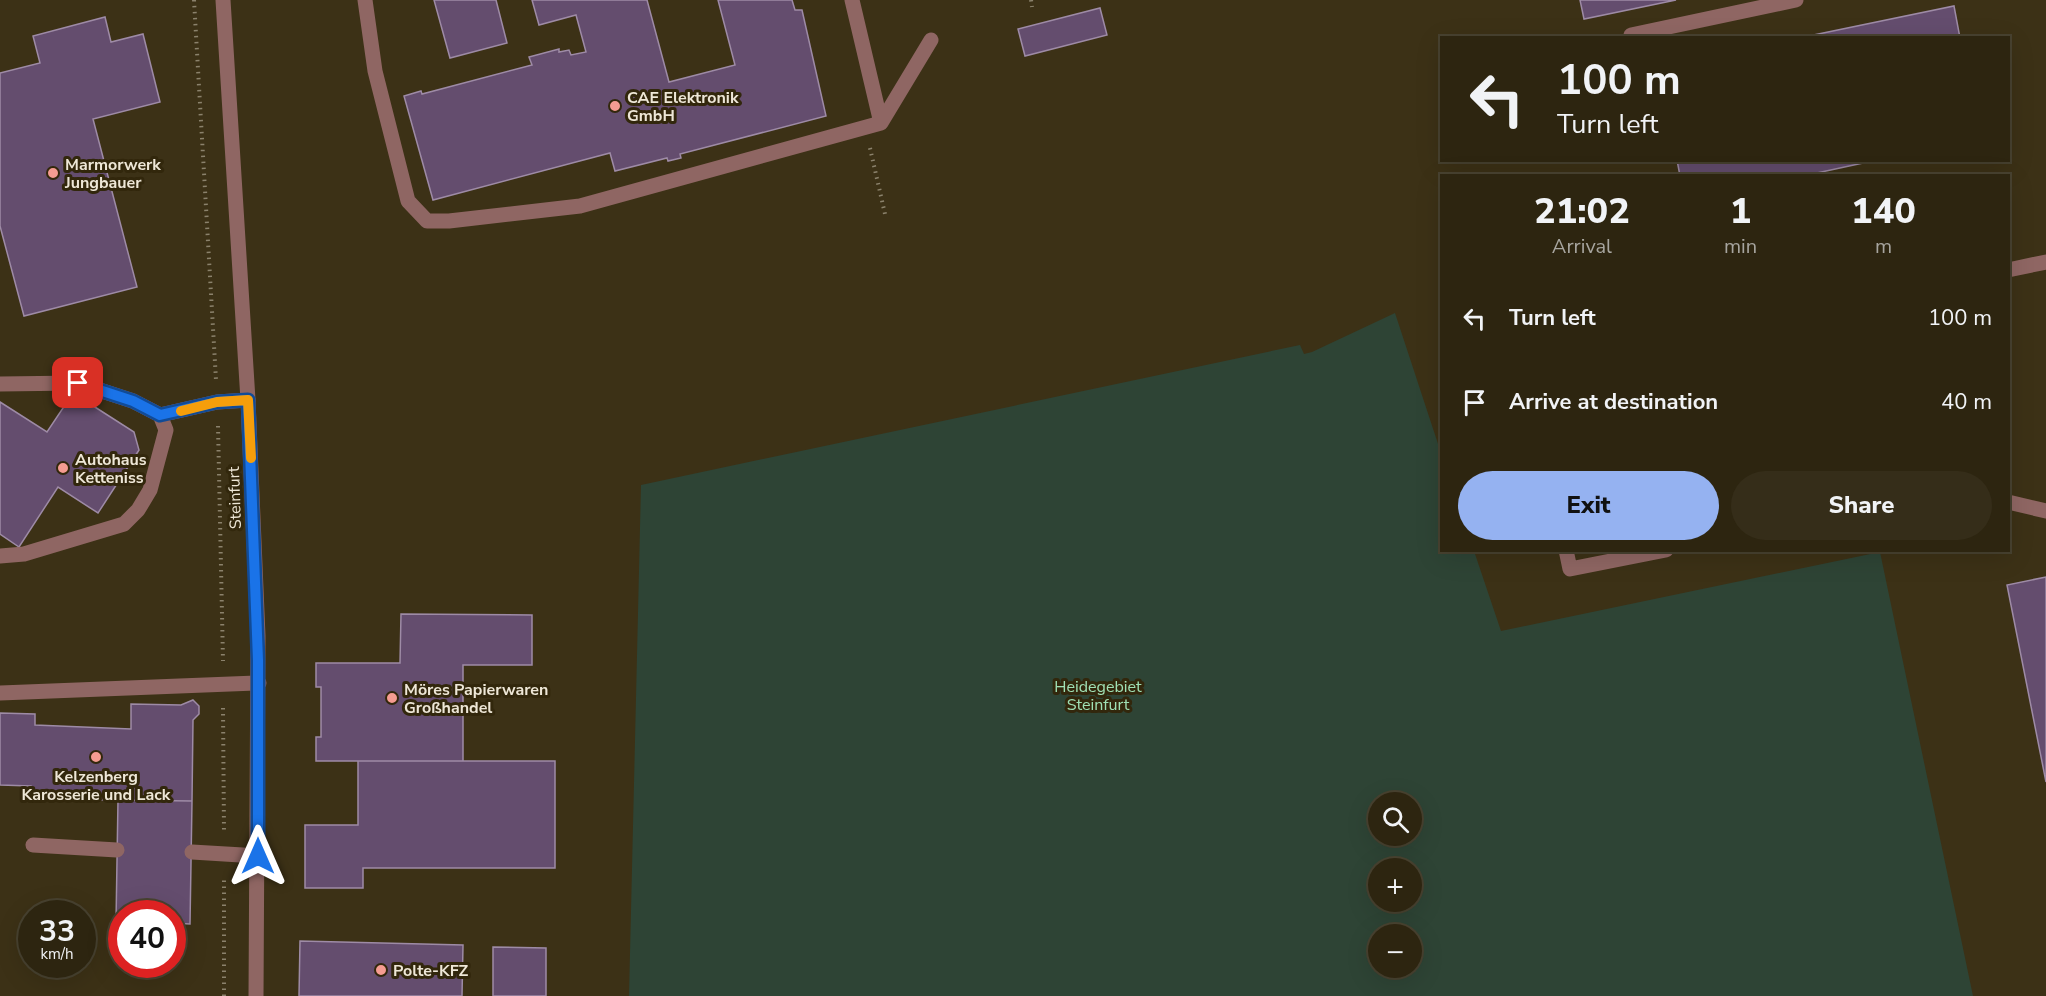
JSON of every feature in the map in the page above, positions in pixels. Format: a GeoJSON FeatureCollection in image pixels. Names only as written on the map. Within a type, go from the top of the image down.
{"type":"FeatureCollection","features":[{"type":"Feature","properties":{"kind":"street","name":"Steinfurt"},"geometry":{"type":"LineString","coordinates":[[223,0],[248,400],[259,683],[256,996]]}},
{"type":"Feature","properties":{"kind":"street"},"geometry":{"type":"LineString","coordinates":[[365,0],[375,71],[408,201],[427,221],[449,222],[580,206],[881,123],[931,40]]}},
{"type":"Feature","properties":{"kind":"street"},"geometry":{"type":"LineString","coordinates":[[852,0],[881,123]]}},
{"type":"Feature","properties":{"kind":"street"},"geometry":{"type":"LineString","coordinates":[[1631,35],[1796,0]]}},
{"type":"Feature","properties":{"kind":"street"},"geometry":{"type":"LineString","coordinates":[[2010,270],[2046,262]]}},
{"type":"Feature","properties":{"kind":"street"},"geometry":{"type":"LineString","coordinates":[[0,384],[78,383],[133,401],[160,415],[217,402],[248,400]]}},
{"type":"Feature","properties":{"kind":"street"},"geometry":{"type":"LineString","coordinates":[[0,556],[24,554],[124,524],[138,510],[150,490],[166,430],[160,415]]}},
{"type":"Feature","properties":{"kind":"street"},"geometry":{"type":"LineString","coordinates":[[2010,502],[2046,511]]}},
{"type":"Feature","properties":{"kind":"street"},"geometry":{"type":"LineString","coordinates":[[1566,552],[1570,570],[1656,552]]}},
{"type":"Feature","properties":{"kind":"street"},"geometry":{"type":"LineString","coordinates":[[0,693],[259,683]]}},
{"type":"Feature","properties":{"kind":"street"},"geometry":{"type":"LineString","coordinates":[[33,845],[117,850]]}},
{"type":"Feature","properties":{"kind":"street"},"geometry":{"type":"LineString","coordinates":[[192,852],[258,856]]}},
{"type":"Feature","properties":{"kind":"path"},"geometry":{"type":"LineString","coordinates":[[194,0],[214,305],[217,402],[223,684],[224,996]]}},
{"type":"Feature","properties":{"kind":"path"},"geometry":{"type":"LineString","coordinates":[[1030,0],[1032,7]]}},
{"type":"Feature","properties":{"kind":"path"},"geometry":{"type":"LineString","coordinates":[[866,127],[885,214]]}},
{"type":"Feature","properties":{"kind":"green space","name":"Heidegebiet Steinfurt"},"geometry":{"type":"Polygon","coordinates":[[[1395,313],[1440,450],[1440,552],[1474,552],[1501,631],[1880,552],[1973,996],[629,996],[641,485],[1300,345],[1304,354],[1312,352],[1395,313]]]}},
{"type":"Feature","properties":{"kind":"building"},"geometry":{"type":"Polygon","coordinates":[[[434,0],[496,0],[507,43],[450,58],[434,0]]]}},
{"type":"Feature","properties":{"kind":"building","name":"CAE Elektronik GmbH"},"geometry":{"type":"Polygon","coordinates":[[[532,0],[647,0],[669,82],[735,65],[718,0],[792,0],[795,10],[802,10],[826,116],[680,154],[681,158],[668,161],[667,158],[615,171],[610,153],[433,200],[404,96],[421,91],[422,94],[532,65],[529,57],[559,49],[559,52],[569,50],[571,55],[586,52],[576,15],[539,25],[532,0]]]}},
{"type":"Feature","properties":{"kind":"building"},"geometry":{"type":"Polygon","coordinates":[[[1580,0],[1676,0],[1584,19],[1580,0]]]}},
{"type":"Feature","properties":{"kind":"building"},"geometry":{"type":"Polygon","coordinates":[[[1954,6],[1960,36],[1809,36],[1954,6]]]}},
{"type":"Feature","properties":{"kind":"building"},"geometry":{"type":"Polygon","coordinates":[[[1100,8],[1107,35],[1025,56],[1018,29],[1100,8]]]}},
{"type":"Feature","properties":{"kind":"building","name":"Marmorwerk Jungbauer"},"geometry":{"type":"Polygon","coordinates":[[[105,17],[111,42],[143,34],[160,102],[93,119],[137,287],[24,316],[0,226],[0,73],[40,63],[33,36],[105,17]]]}},
{"type":"Feature","properties":{"kind":"building"},"geometry":{"type":"Polygon","coordinates":[[[1677,162],[1868,162],[1812,174],[1680,174],[1677,162]]]}},
{"type":"Feature","properties":{"kind":"building","name":"Autohaus Ketteniss"},"geometry":{"type":"Polygon","coordinates":[[[73,393],[134,432],[139,450],[98,513],[58,487],[19,547],[0,534],[0,402],[47,432],[73,393]]]}},
{"type":"Feature","properties":{"kind":"building"},"geometry":{"type":"Polygon","coordinates":[[[2046,577],[2046,782],[2007,585],[2046,577]]]}},
{"type":"Feature","properties":{"kind":"building","name":"Möres Papierwaren Großhandel"},"geometry":{"type":"Polygon","coordinates":[[[401,614],[532,615],[532,665],[463,665],[463,761],[316,761],[316,737],[321,737],[321,687],[316,687],[316,663],[400,663],[401,614]]]}},
{"type":"Feature","properties":{"kind":"building","name":"Kelzenberg Karosserie und Lack"},"geometry":{"type":"Polygon","coordinates":[[[193,700],[199,706],[199,714],[193,720],[192,801],[32,799],[31,786],[0,785],[0,713],[35,714],[35,725],[131,729],[131,704],[181,705],[193,700]]]}},
{"type":"Feature","properties":{"kind":"building"},"geometry":{"type":"Polygon","coordinates":[[[358,761],[555,761],[555,868],[363,868],[363,888],[305,888],[305,825],[358,825],[358,761]]]}},
{"type":"Feature","properties":{"kind":"building"},"geometry":{"type":"Polygon","coordinates":[[[118,800],[192,801],[190,924],[186,924],[186,900],[116,900],[118,800]]]}},
{"type":"Feature","properties":{"kind":"building","name":"Polte-KFZ"},"geometry":{"type":"Polygon","coordinates":[[[300,941],[463,945],[462,996],[299,996],[300,941]]]}},
{"type":"Feature","properties":{"kind":"building"},"geometry":{"type":"Polygon","coordinates":[[[493,947],[546,948],[546,996],[493,996],[493,947]]]}},
{"type":"Feature","properties":{"kind":"slow traffic"},"geometry":{"type":"LineString","coordinates":[[181,411],[217,402],[248,400],[251,458]]}},
{"type":"Feature","properties":{"kind":"place","name":"CAE Elektronik GmbH"},"geometry":{"type":"Point","coordinates":[615,106]}},
{"type":"Feature","properties":{"kind":"place","name":"Marmorwerk Jungbauer"},"geometry":{"type":"Point","coordinates":[53,173]}},
{"type":"Feature","properties":{"kind":"place","name":"Autohaus Ketteniss"},"geometry":{"type":"Point","coordinates":[63,468]}},
{"type":"Feature","properties":{"kind":"place","name":"Möres Papierwaren Großhandel"},"geometry":{"type":"Point","coordinates":[392,698]}},
{"type":"Feature","properties":{"kind":"place","name":"Kelzenberg Karosserie und Lack"},"geometry":{"type":"Point","coordinates":[96,757]}},
{"type":"Feature","properties":{"kind":"place","name":"Polte-KFZ"},"geometry":{"type":"Point","coordinates":[381,970]}},
{"type":"Feature","properties":{"kind":"route"},"geometry":{"type":"LineString","coordinates":[[78,383],[133,401],[160,415],[217,402],[248,400],[259,704],[258,856]]}}]}
